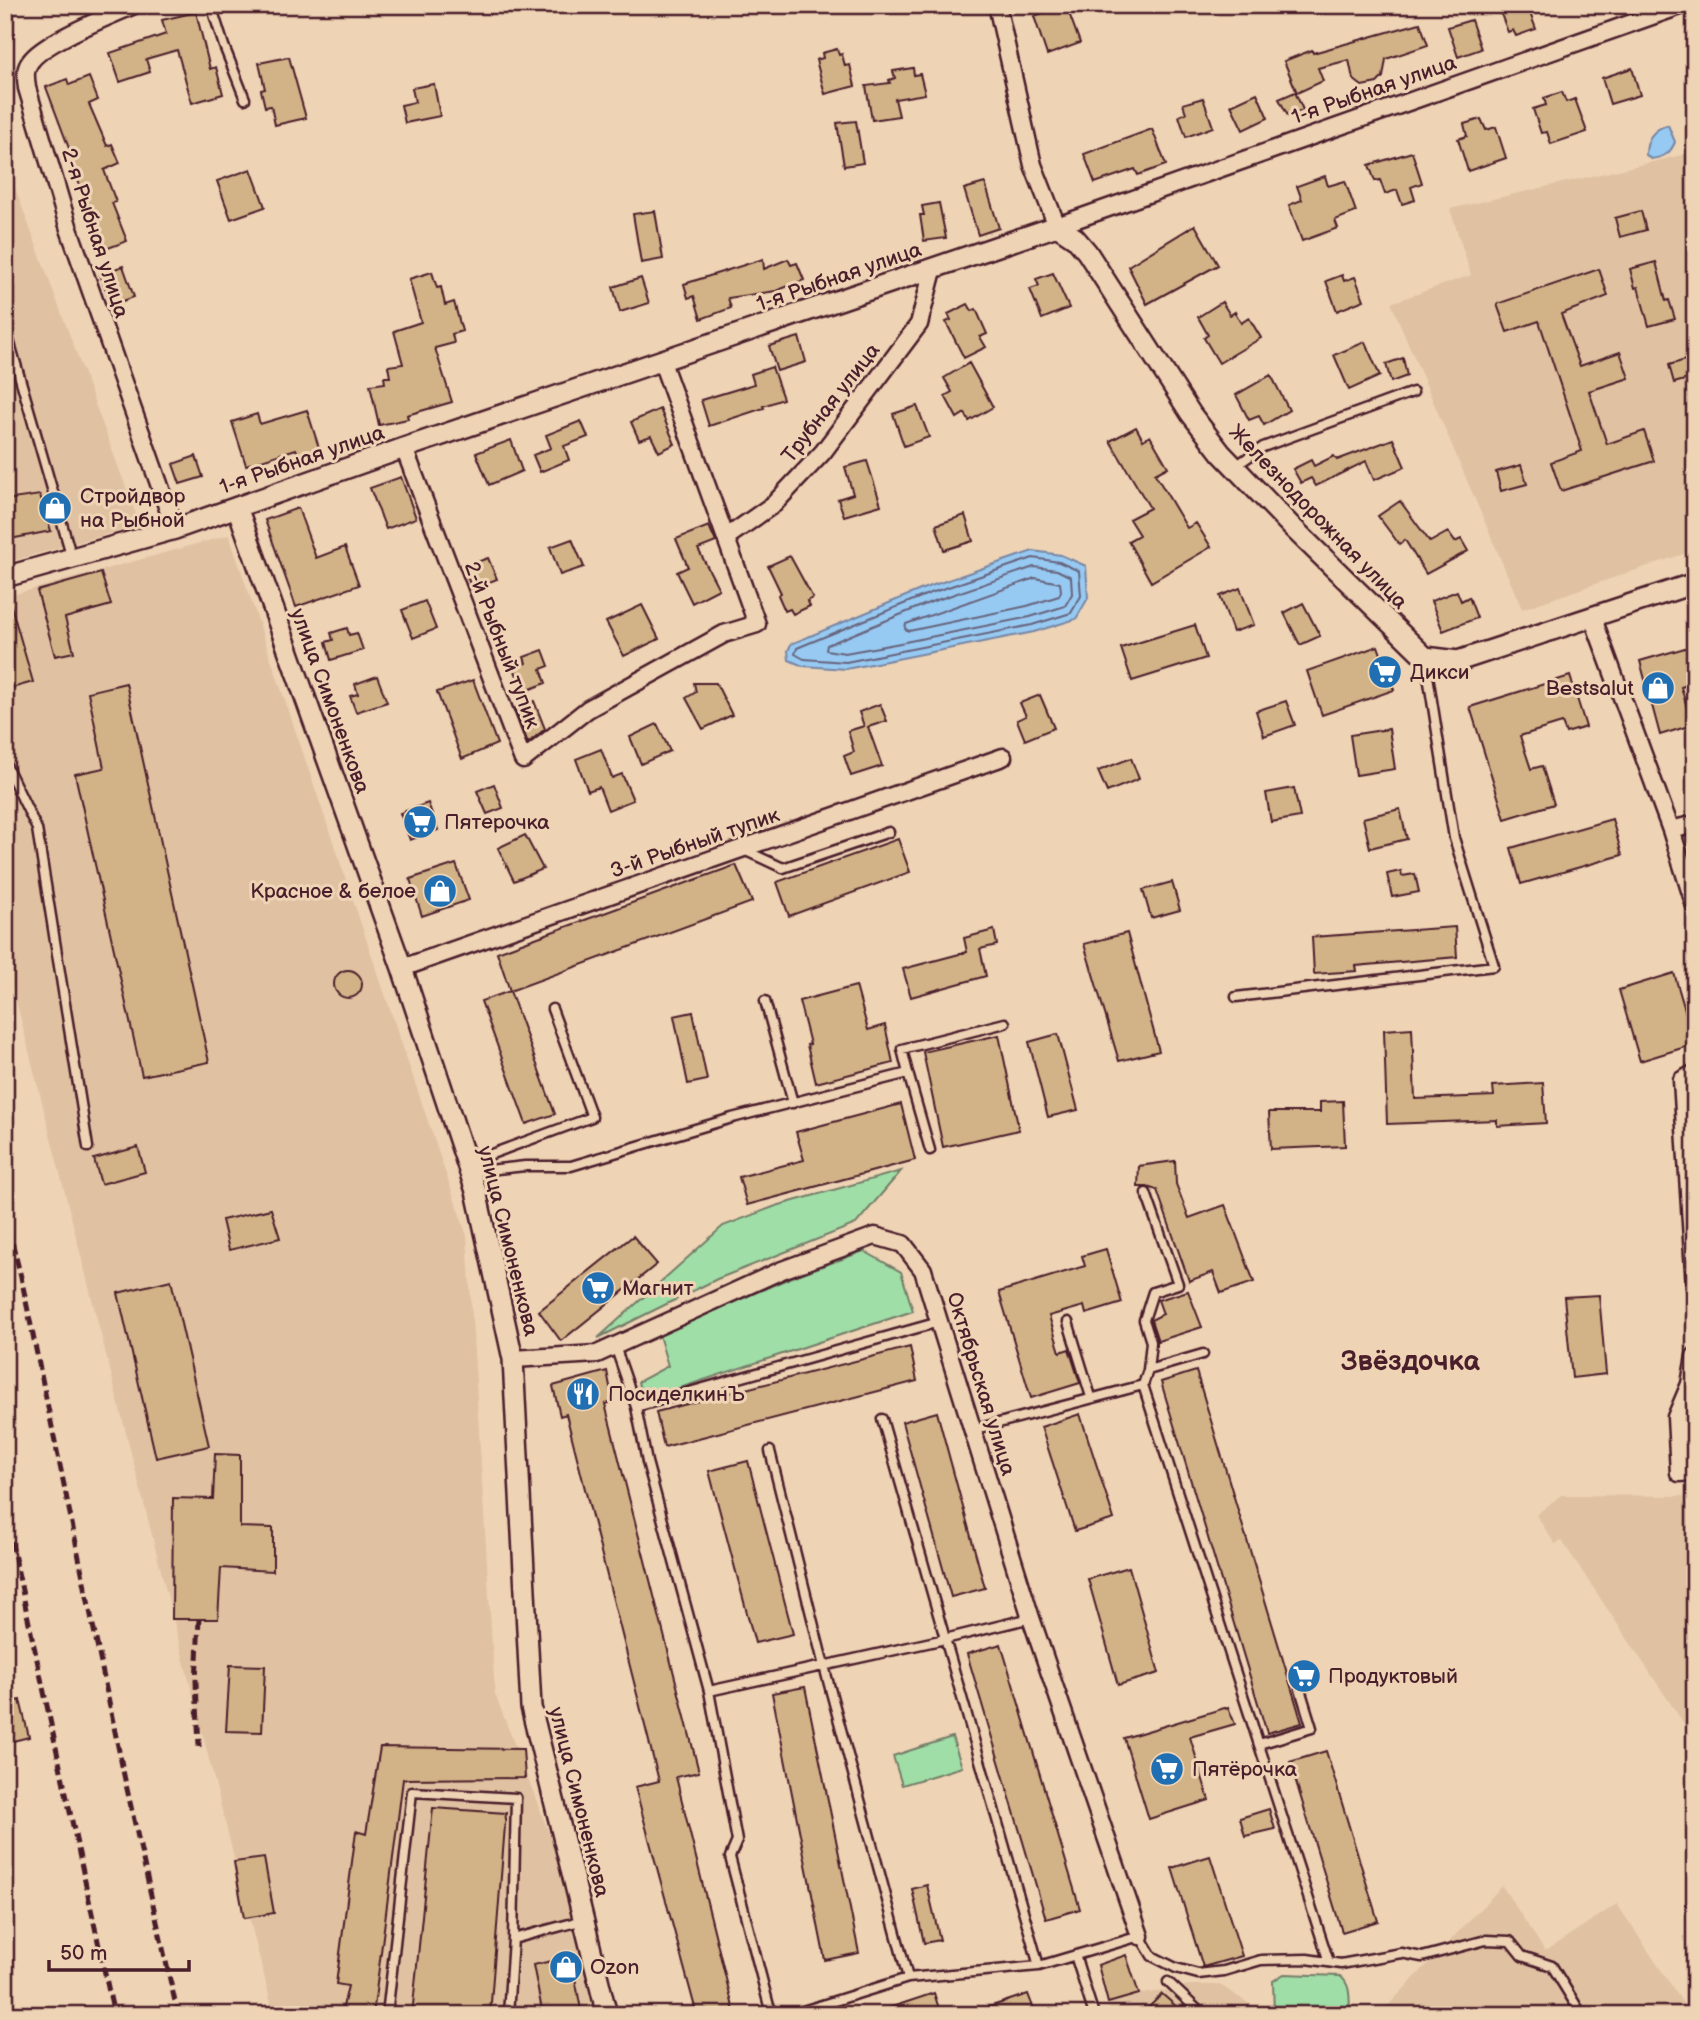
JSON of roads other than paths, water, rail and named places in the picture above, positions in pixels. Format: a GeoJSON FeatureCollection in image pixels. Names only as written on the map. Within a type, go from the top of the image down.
{"type":"FeatureCollection","features":[{"type":"Feature","properties":{"kind":"street","name":"2-я Рыбная улица"},"geometry":{"type":"LineString","coordinates":[[134,5],[50,45],[31,60],[26,69],[27,88],[69,229],[175,529]]}},
{"type":"Feature","properties":{"kind":"street","name":"Железнодорожная улица"},"geometry":{"type":"LineString","coordinates":[[998,5],[1033,166],[1057,226],[1075,237],[1087,251],[1191,414],[1234,467],[1425,657]]}},
{"type":"Feature","properties":{"kind":"street","name":"1-я Рыбная улица"},"geometry":{"type":"LineString","coordinates":[[5,577],[175,529],[404,448],[933,270],[1683,5]]}},
{"type":"Feature","properties":{"kind":"street","name":"Трубная улица"},"geometry":{"type":"LineString","coordinates":[[727,537],[774,504],[823,452],[919,324],[933,270]]}},
{"type":"Feature","properties":{"kind":"street"},"geometry":{"type":"LineString","coordinates":[[662,362],[727,537]]}},
{"type":"Feature","properties":{"kind":"street","name":"2-й Рыбный тупик"},"geometry":{"type":"LineString","coordinates":[[404,448],[523,760],[588,709],[724,634],[757,624],[727,537]]}},
{"type":"Feature","properties":{"kind":"street","name":"улица Симоненкова"},"geometry":{"type":"LineString","coordinates":[[237,507],[469,1167],[513,1359],[531,1707],[607,2015]]}},
{"type":"Feature","properties":{"kind":"street"},"geometry":{"type":"LineString","coordinates":[[1425,657],[1458,661],[1695,583]]}},
{"type":"Feature","properties":{"kind":"street"},"geometry":{"type":"LineString","coordinates":[[1592,616],[1671,830],[1695,906]]}},
{"type":"Feature","properties":{"kind":"street","name":"3-й Рыбный тупик"},"geometry":{"type":"LineString","coordinates":[[401,968],[1003,757]]}},
{"type":"Feature","properties":{"kind":"street"},"geometry":{"type":"LineString","coordinates":[[1671,830],[1695,824]]}},
{"type":"Feature","properties":{"kind":"street"},"geometry":{"type":"LineString","coordinates":[[1695,1073],[1682,1080],[1695,1287]]}},
{"type":"Feature","properties":{"kind":"street","name":"Октябрьская улица"},"geometry":{"type":"LineString","coordinates":[[513,1359],[597,1354],[782,1270],[875,1236],[902,1244],[923,1270],[1031,1618],[1140,1936]]}},
{"type":"Feature","properties":{"kind":"street"},"geometry":{"type":"LineString","coordinates":[[1695,1356],[1690,1384],[1676,1417],[1679,1473],[1695,1472]]}},
{"type":"Feature","properties":{"kind":"lane"},"geometry":{"type":"LineString","coordinates":[[211,5],[244,99]]}},
{"type":"Feature","properties":{"kind":"lane"},"geometry":{"type":"LineString","coordinates":[[5,326],[72,558]]}},
{"type":"Feature","properties":{"kind":"lane"},"geometry":{"type":"LineString","coordinates":[[1234,467],[1263,447],[1413,392]]}},
{"type":"Feature","properties":{"kind":"lane"},"geometry":{"type":"LineString","coordinates":[[1236,997],[1494,966],[1454,838],[1425,657]]}},
{"type":"Feature","properties":{"kind":"lane"},"geometry":{"type":"LineString","coordinates":[[5,763],[37,830],[88,1147]]}},
{"type":"Feature","properties":{"kind":"lane"},"geometry":{"type":"LineString","coordinates":[[741,849],[783,868],[889,832]]}},
{"type":"Feature","properties":{"kind":"lane"},"geometry":{"type":"LineString","coordinates":[[765,1001],[793,1103]]}},
{"type":"Feature","properties":{"kind":"lane"},"geometry":{"type":"LineString","coordinates":[[469,1167],[592,1117],[552,1009]]}},
{"type":"Feature","properties":{"kind":"lane"},"geometry":{"type":"LineString","coordinates":[[930,1150],[902,1049],[1005,1023]]}},
{"type":"Feature","properties":{"kind":"lane"},"geometry":{"type":"LineString","coordinates":[[469,1167],[571,1167],[908,1073]]}},
{"type":"Feature","properties":{"kind":"lane"},"geometry":{"type":"LineString","coordinates":[[1146,1194],[1178,1284],[1153,1292],[1144,1320],[1151,1342],[1148,1370],[1143,1385],[1329,1962]]}},
{"type":"Feature","properties":{"kind":"lane"},"geometry":{"type":"LineString","coordinates":[[636,1407],[939,1322]]}},
{"type":"Feature","properties":{"kind":"lane"},"geometry":{"type":"LineString","coordinates":[[1068,1322],[1091,1398]]}},
{"type":"Feature","properties":{"kind":"lane"},"geometry":{"type":"LineString","coordinates":[[615,1346],[636,1407],[647,1462],[709,1690],[737,1841],[730,1857],[769,2006],[777,2015]]}},
{"type":"Feature","properties":{"kind":"lane"},"geometry":{"type":"LineString","coordinates":[[1148,1370],[1203,1354]]}},
{"type":"Feature","properties":{"kind":"lane"},"geometry":{"type":"LineString","coordinates":[[972,1430],[1143,1385]]}},
{"type":"Feature","properties":{"kind":"lane"},"geometry":{"type":"LineString","coordinates":[[882,1419],[1039,1966]]}},
{"type":"Feature","properties":{"kind":"lane"},"geometry":{"type":"LineString","coordinates":[[770,1451],[824,1666],[908,1978]]}},
{"type":"Feature","properties":{"kind":"lane"},"geometry":{"type":"LineString","coordinates":[[709,1690],[1031,1618]]}},
{"type":"Feature","properties":{"kind":"lane"},"geometry":{"type":"LineString","coordinates":[[1259,1744],[1312,1728],[1300,1689]]}},
{"type":"Feature","properties":{"kind":"lane"},"geometry":{"type":"LineString","coordinates":[[387,2015],[412,1792],[516,1798],[513,1939],[508,2015]]}},
{"type":"Feature","properties":{"kind":"lane"},"geometry":{"type":"LineString","coordinates":[[513,1939],[584,1920]]}},
{"type":"Feature","properties":{"kind":"lane"},"geometry":{"type":"LineString","coordinates":[[790,2015],[908,1978],[1039,1966],[1140,1936],[1152,1956],[1176,1968],[1198,1974],[1224,1972],[1261,1960],[1307,1959],[1341,1964],[1401,1953],[1422,1957],[1486,1940],[1510,1941],[1522,1956],[1552,1966],[1582,2015]]}},
{"type":"Feature","properties":{"kind":"lane"},"geometry":{"type":"LineString","coordinates":[[1075,1955],[1094,2015]]}},
{"type":"Feature","properties":{"kind":"lane"},"geometry":{"type":"LineString","coordinates":[[1168,1982],[1203,2015]]}},
{"type":"Feature","properties":{"kind":"water"},"geometry":{"type":"Polygon","coordinates":[[[1668,125],[1675,142],[1673,146],[1666,154],[1651,159],[1646,155],[1649,140],[1654,132],[1668,125]]]}},
{"type":"Feature","properties":{"kind":"water"},"geometry":{"type":"Polygon","coordinates":[[[1033,551],[1061,555],[1086,566],[1088,598],[1076,619],[1034,632],[846,669],[803,666],[789,660],[788,651],[791,644],[925,588],[1033,551]]]}},
{"type":"Feature","properties":{"kind":"railway"},"geometry":{"type":"LineString","coordinates":[[5,1214],[21,1277],[125,1780],[178,2015]]}},
{"type":"Feature","properties":{"kind":"railway"},"geometry":{"type":"LineString","coordinates":[[5,1512],[114,2015]]}},
{"type":"Feature","properties":{"kind":"railway"},"geometry":{"type":"LineString","coordinates":[[199,1619],[196,1682],[199,1747]]}},
{"type":"Feature","properties":{"kind":"place","name":"Стройдвор на Рыбной"},"geometry":{"type":"Point","coordinates":[55,508]}},
{"type":"Feature","properties":{"kind":"place","name":"Дикси"},"geometry":{"type":"Point","coordinates":[1385,672]}},
{"type":"Feature","properties":{"kind":"place","name":"Bestsalut"},"geometry":{"type":"Point","coordinates":[1658,688]}},
{"type":"Feature","properties":{"kind":"place","name":"Пятерочка"},"geometry":{"type":"Point","coordinates":[420,822]}},
{"type":"Feature","properties":{"kind":"place","name":"Красное & белое"},"geometry":{"type":"Point","coordinates":[440,891]}},
{"type":"Feature","properties":{"kind":"place","name":"Магнит"},"geometry":{"type":"Point","coordinates":[598,1288]}},
{"type":"Feature","properties":{"kind":"place","name":"ПосиделкинЪ"},"geometry":{"type":"Point","coordinates":[583,1394]}},
{"type":"Feature","properties":{"kind":"place","name":"Продуктовый"},"geometry":{"type":"Point","coordinates":[1304,1676]}},
{"type":"Feature","properties":{"kind":"place","name":"Пятёрочка"},"geometry":{"type":"Point","coordinates":[1167,1769]}},
{"type":"Feature","properties":{"kind":"place","name":"Ozon"},"geometry":{"type":"Point","coordinates":[566,1967]}},
{"type":"Feature","properties":{"kind":"district","name":"Звёздочка"},"geometry":{"type":"Point","coordinates":[1410,1361]}}]}
